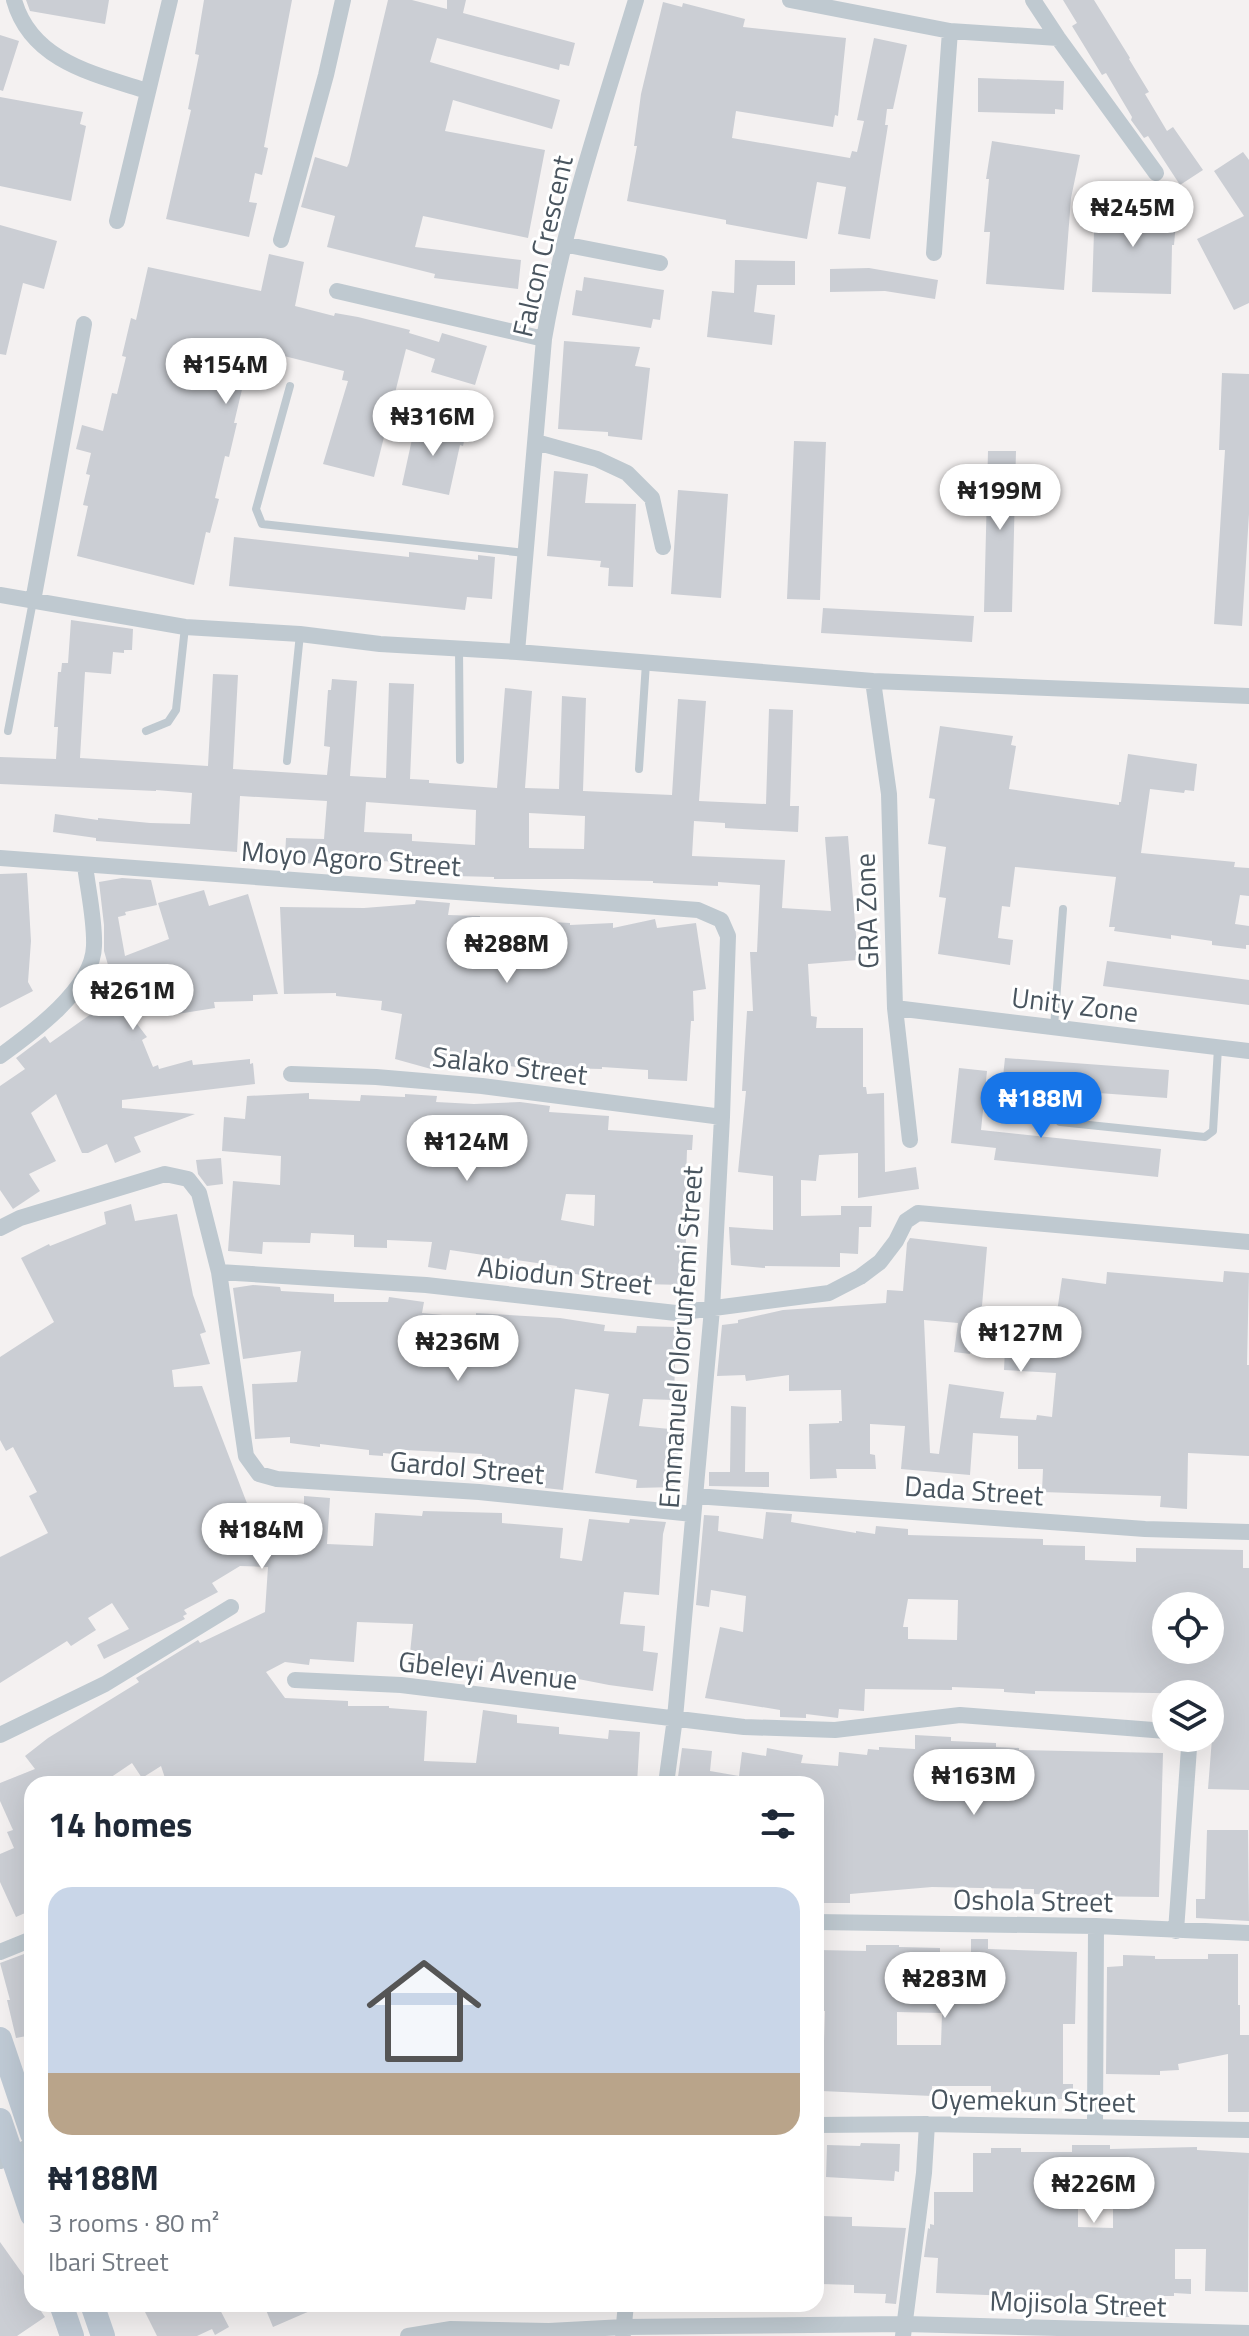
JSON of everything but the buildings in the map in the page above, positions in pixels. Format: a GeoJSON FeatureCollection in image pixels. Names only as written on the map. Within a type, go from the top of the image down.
{"type":"FeatureCollection","features":[{"type":"Feature","properties":{"kind":"main road"},"geometry":{"type":"LineString","coordinates":[[0,2039],[24,2110]]}},
{"type":"Feature","properties":{"kind":"main road"},"geometry":{"type":"LineString","coordinates":[[0,2120],[15,2154],[24,2186]]}},
{"type":"Feature","properties":{"kind":"main road"},"geometry":{"type":"LineString","coordinates":[[64,2312],[72,2336]]}},
{"type":"Feature","properties":{"kind":"main road"},"geometry":{"type":"LineString","coordinates":[[95,2312],[103,2336]]}},
{"type":"Feature","properties":{"kind":"street"},"geometry":{"type":"LineString","coordinates":[[14,0],[18,18],[35,40],[63,61],[147,91]]}},
{"type":"Feature","properties":{"kind":"street"},"geometry":{"type":"LineString","coordinates":[[117,221],[170,0]]}},
{"type":"Feature","properties":{"kind":"street"},"geometry":{"type":"LineString","coordinates":[[281,240],[343,0]]}},
{"type":"Feature","properties":{"kind":"street","name":"Falcon Crescent"},"geometry":{"type":"LineString","coordinates":[[517,652],[544,339],[563,244],[636,0]]}},
{"type":"Feature","properties":{"kind":"street"},"geometry":{"type":"LineString","coordinates":[[790,0],[950,31],[1058,38]]}},
{"type":"Feature","properties":{"kind":"street"},"geometry":{"type":"LineString","coordinates":[[1033,0],[1156,173]]}},
{"type":"Feature","properties":{"kind":"street"},"geometry":{"type":"LineString","coordinates":[[934,253],[950,31]]}},
{"type":"Feature","properties":{"kind":"street"},"geometry":{"type":"LineString","coordinates":[[563,244],[660,263]]}},
{"type":"Feature","properties":{"kind":"street"},"geometry":{"type":"LineString","coordinates":[[337,291],[544,339]]}},
{"type":"Feature","properties":{"kind":"street"},"geometry":{"type":"LineString","coordinates":[[33,601],[84,324]]}},
{"type":"Feature","properties":{"kind":"street"},"geometry":{"type":"LineString","coordinates":[[536,442],[597,459],[627,473],[652,498],[663,547]]}},
{"type":"Feature","properties":{"kind":"street"},"geometry":{"type":"LineString","coordinates":[[0,595],[185,627],[300,634],[380,644],[873,681],[1249,696]]}},
{"type":"Feature","properties":{"kind":"street","name":"GRA Zone"},"geometry":{"type":"LineString","coordinates":[[873,681],[889,794],[895,1008],[910,1140]]}},
{"type":"Feature","properties":{"kind":"street","name":"Moyo Agoro Street"},"geometry":{"type":"LineString","coordinates":[[0,858],[698,910]]}},
{"type":"Feature","properties":{"kind":"street"},"geometry":{"type":"LineString","coordinates":[[0,1056],[29,1035],[71,995],[88,971],[94,948],[85,865]]}},
{"type":"Feature","properties":{"kind":"street","name":"Emmanuel Olorunfemi Street"},"geometry":{"type":"LineString","coordinates":[[667,1776],[712,1309],[722,1117],[728,936],[721,920],[698,910]]}},
{"type":"Feature","properties":{"kind":"street","name":"Unity Zone"},"geometry":{"type":"LineString","coordinates":[[895,1008],[1249,1051]]}},
{"type":"Feature","properties":{"kind":"street","name":"Salako Street"},"geometry":{"type":"LineString","coordinates":[[291,1074],[482,1086],[722,1117]]}},
{"type":"Feature","properties":{"kind":"street"},"geometry":{"type":"LineString","coordinates":[[0,1228],[20,1218],[165,1174],[188,1179],[199,1193],[219,1272]]}},
{"type":"Feature","properties":{"kind":"street","name":"Abiodun Street"},"geometry":{"type":"LineString","coordinates":[[219,1272],[426,1285],[676,1313],[829,1293],[860,1277],[880,1262],[906,1221],[918,1213],[1249,1242]]}},
{"type":"Feature","properties":{"kind":"street","name":"Gardol Street"},"geometry":{"type":"LineString","coordinates":[[219,1272],[246,1456],[259,1474],[277,1479],[479,1492],[693,1514]]}},
{"type":"Feature","properties":{"kind":"street","name":"Dada Street"},"geometry":{"type":"LineString","coordinates":[[695,1496],[1145,1529],[1249,1532]]}},
{"type":"Feature","properties":{"kind":"street"},"geometry":{"type":"LineString","coordinates":[[0,1735],[105,1684],[231,1607]]}},
{"type":"Feature","properties":{"kind":"street","name":"Gbeleyi Avenue"},"geometry":{"type":"LineString","coordinates":[[295,1680],[401,1685],[744,1727],[835,1730],[960,1715],[1152,1730]]}},
{"type":"Feature","properties":{"kind":"street"},"geometry":{"type":"LineString","coordinates":[[1176,1931],[1189,1752]]}},
{"type":"Feature","properties":{"kind":"street","name":"Oshola Street"},"geometry":{"type":"LineString","coordinates":[[824,1922],[1096,1926],[1249,1933]]}},
{"type":"Feature","properties":{"kind":"street"},"geometry":{"type":"LineString","coordinates":[[1095,2126],[1096,1926]]}},
{"type":"Feature","properties":{"kind":"street"},"geometry":{"type":"LineString","coordinates":[[0,1952],[24,1942]]}},
{"type":"Feature","properties":{"kind":"street"},"geometry":{"type":"LineString","coordinates":[[904,2330],[924,2173],[927,2124]]}},
{"type":"Feature","properties":{"kind":"street","name":"Oyemekun Street"},"geometry":{"type":"LineString","coordinates":[[824,2125],[1249,2130]]}},
{"type":"Feature","properties":{"kind":"street"},"geometry":{"type":"LineString","coordinates":[[624,2332],[625,2312]]}},
{"type":"Feature","properties":{"kind":"street","name":"Mojisola Street"},"geometry":{"type":"LineString","coordinates":[[408,2336],[451,2329],[1249,2333]]}},
{"type":"Feature","properties":{"kind":"lane"},"geometry":{"type":"LineString","coordinates":[[290,386],[256,509],[262,524],[525,553]]}},
{"type":"Feature","properties":{"kind":"lane"},"geometry":{"type":"LineString","coordinates":[[8,731],[33,601]]}},
{"type":"Feature","properties":{"kind":"lane"},"geometry":{"type":"LineString","coordinates":[[146,731],[168,722],[176,710],[185,627]]}},
{"type":"Feature","properties":{"kind":"lane"},"geometry":{"type":"LineString","coordinates":[[287,761],[300,634]]}},
{"type":"Feature","properties":{"kind":"lane"},"geometry":{"type":"LineString","coordinates":[[459,649],[460,760]]}},
{"type":"Feature","properties":{"kind":"lane"},"geometry":{"type":"LineString","coordinates":[[639,769],[646,663]]}},
{"type":"Feature","properties":{"kind":"lane"},"geometry":{"type":"LineString","coordinates":[[1054,1027],[1063,909]]}},
{"type":"Feature","properties":{"kind":"lane"},"geometry":{"type":"LineString","coordinates":[[1060,1122],[1205,1137],[1210,1135],[1213,1131],[1218,1048]]}}]}
